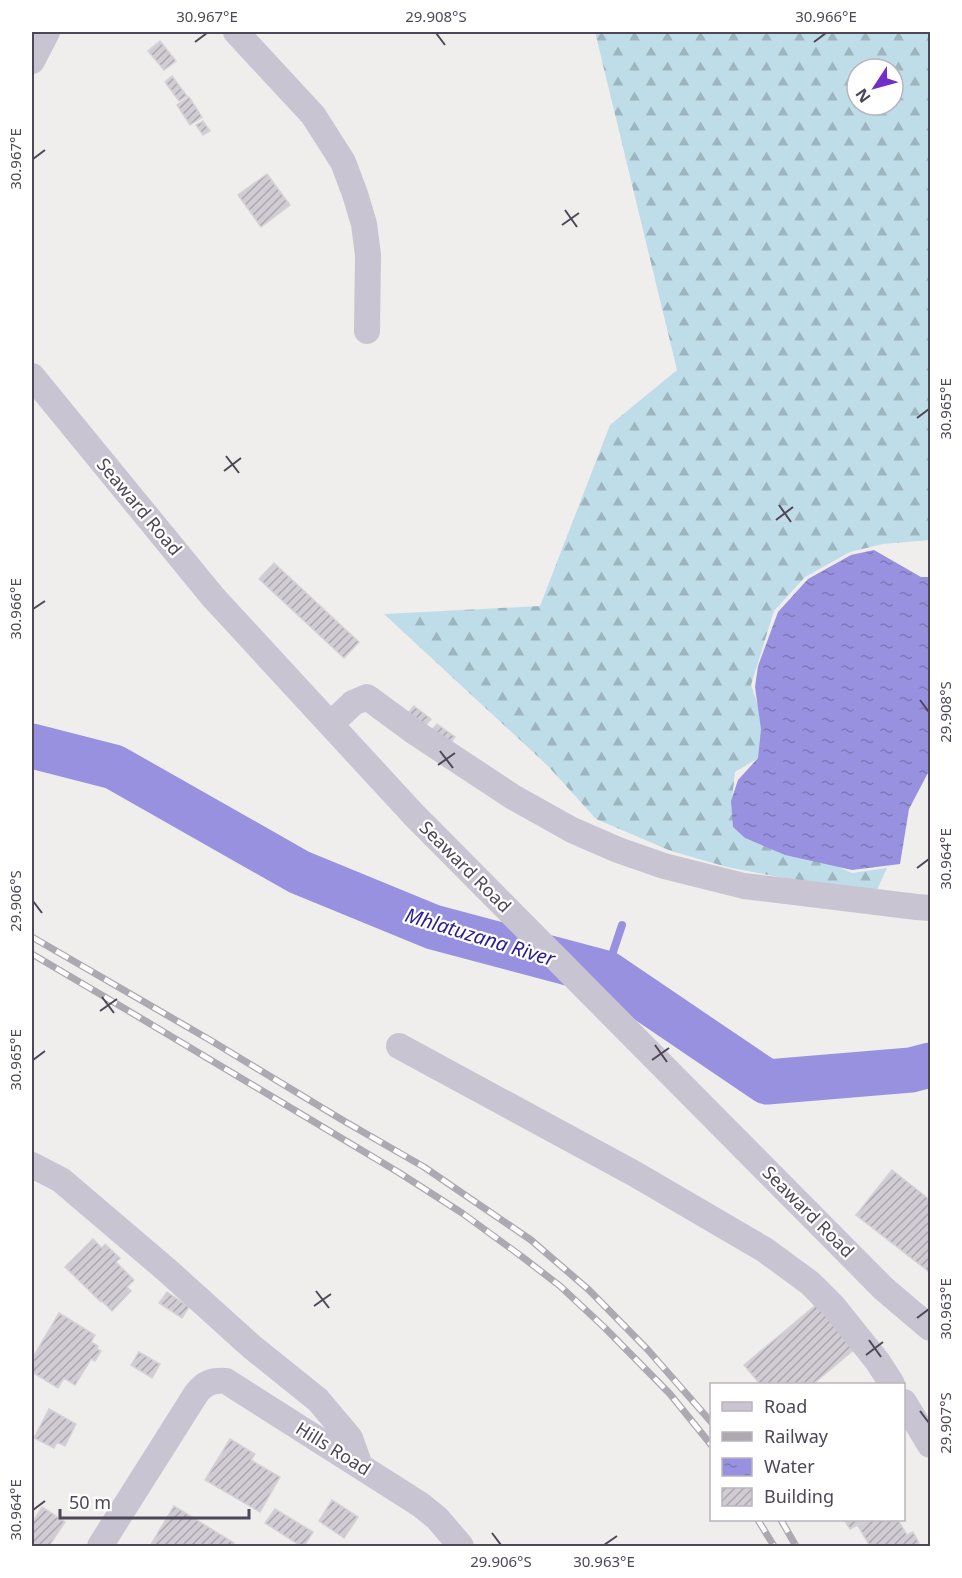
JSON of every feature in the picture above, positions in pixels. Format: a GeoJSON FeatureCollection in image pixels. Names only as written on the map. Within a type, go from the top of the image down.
{"type":"FeatureCollection","features":[{"type":"Feature","properties":{"kind":"street"},"geometry":{"type":"LineString","coordinates":[[32,61],[47,32]]}},
{"type":"Feature","properties":{"kind":"street"},"geometry":{"type":"LineString","coordinates":[[236,32],[313,115],[343,162],[356,194],[367,244],[367,331]]}},
{"type":"Feature","properties":{"kind":"street","name":"Seaward Road"},"geometry":{"type":"LineString","coordinates":[[32,376],[213,597],[414,814],[884,1289],[930,1328]]}},
{"type":"Feature","properties":{"kind":"street"},"geometry":{"type":"LineString","coordinates":[[331,724],[353,703],[367,697],[416,733],[552,819],[618,850],[664,866],[744,886],[930,908]]}},
{"type":"Feature","properties":{"kind":"street"},"geometry":{"type":"LineString","coordinates":[[399,1046],[635,1174],[765,1250],[810,1283],[834,1307],[878,1362],[891,1383]]}},
{"type":"Feature","properties":{"kind":"street"},"geometry":{"type":"LineString","coordinates":[[32,1165],[61,1180],[169,1272],[252,1347],[318,1400],[350,1438],[360,1466]]}},
{"type":"Feature","properties":{"kind":"street","name":"Hills Road"},"geometry":{"type":"LineString","coordinates":[[100,1546],[196,1394],[209,1382],[218,1380],[226,1381],[421,1505],[437,1518],[460,1546]]}},
{"type":"Feature","properties":{"kind":"street"},"geometry":{"type":"LineString","coordinates":[[905,1405],[930,1444]]}},
{"type":"Feature","properties":{"kind":"green space"},"geometry":{"type":"Polygon","coordinates":[[[595,32],[930,32],[930,540],[883,544],[850,552],[805,577],[774,611],[751,685],[766,729],[762,756],[735,772],[732,800],[745,825],[852,873],[887,868],[877,890],[810,883],[727,867],[671,851],[596,819],[547,765],[384,614],[540,606],[610,425],[677,370],[595,32]]]}},
{"type":"Feature","properties":{"kind":"water"},"geometry":{"type":"Polygon","coordinates":[[[874,550],[921,577],[930,577],[930,769],[909,809],[900,864],[852,870],[785,855],[745,838],[733,827],[731,801],[738,780],[758,758],[761,729],[755,687],[758,666],[778,612],[808,579],[851,555],[874,550]]]}},
{"type":"Feature","properties":{"kind":"building"},"geometry":{"type":"Polygon","coordinates":[[[160,41],[176,61],[164,70],[148,51],[160,41]]]}},
{"type":"Feature","properties":{"kind":"building"},"geometry":{"type":"Polygon","coordinates":[[[172,76],[187,96],[179,101],[165,82],[172,76]]]}},
{"type":"Feature","properties":{"kind":"building"},"geometry":{"type":"Polygon","coordinates":[[[189,97],[202,117],[190,125],[177,105],[189,97]]]}},
{"type":"Feature","properties":{"kind":"building"},"geometry":{"type":"Polygon","coordinates":[[[203,121],[210,131],[203,135],[196,125],[203,121]]]}},
{"type":"Feature","properties":{"kind":"building"},"geometry":{"type":"Polygon","coordinates":[[[267,174],[290,205],[261,227],[238,195],[267,174]]]}},
{"type":"Feature","properties":{"kind":"building"},"geometry":{"type":"Polygon","coordinates":[[[274,563],[359,642],[344,658],[259,579],[274,563]]]}},
{"type":"Feature","properties":{"kind":"building"},"geometry":{"type":"Polygon","coordinates":[[[414,706],[431,719],[425,726],[408,713],[414,706]]]}},
{"type":"Feature","properties":{"kind":"building"},"geometry":{"type":"Polygon","coordinates":[[[437,724],[455,737],[450,744],[431,731],[437,724]]]}},
{"type":"Feature","properties":{"kind":"building"},"geometry":{"type":"Polygon","coordinates":[[[892,1170],[930,1200],[930,1268],[928,1271],[856,1215],[892,1170]]]}},
{"type":"Feature","properties":{"kind":"building"},"geometry":{"type":"Polygon","coordinates":[[[93,1239],[102,1248],[105,1244],[120,1258],[116,1262],[134,1280],[127,1287],[131,1291],[112,1311],[65,1267],[93,1239]]]}},
{"type":"Feature","properties":{"kind":"building"},"geometry":{"type":"Polygon","coordinates":[[[167,1292],[189,1307],[182,1318],[159,1303],[167,1292]]]}},
{"type":"Feature","properties":{"kind":"building"},"geometry":{"type":"Polygon","coordinates":[[[817,1304],[855,1349],[814,1383],[759,1383],[744,1365],[817,1304]]]}},
{"type":"Feature","properties":{"kind":"building"},"geometry":{"type":"Polygon","coordinates":[[[59,1313],[95,1335],[91,1342],[101,1351],[95,1361],[91,1359],[75,1385],[64,1378],[58,1388],[32,1372],[34,1361],[32,1359],[59,1313]]]}},
{"type":"Feature","properties":{"kind":"building"},"geometry":{"type":"Polygon","coordinates":[[[139,1352],[160,1364],[152,1378],[131,1365],[139,1352]]]}},
{"type":"Feature","properties":{"kind":"building"},"geometry":{"type":"Polygon","coordinates":[[[49,1409],[76,1424],[65,1446],[57,1442],[54,1448],[34,1438],[49,1409]]]}},
{"type":"Feature","properties":{"kind":"building"},"geometry":{"type":"Polygon","coordinates":[[[230,1439],[255,1454],[251,1460],[280,1477],[260,1512],[205,1480],[230,1439]]]}},
{"type":"Feature","properties":{"kind":"building"},"geometry":{"type":"Polygon","coordinates":[[[332,1500],[358,1517],[344,1538],[319,1521],[332,1500]]]}},
{"type":"Feature","properties":{"kind":"building"},"geometry":{"type":"Polygon","coordinates":[[[174,1506],[234,1543],[232,1546],[150,1546],[174,1506]]]}},
{"type":"Feature","properties":{"kind":"building"},"geometry":{"type":"Polygon","coordinates":[[[42,1507],[65,1522],[49,1546],[32,1546],[32,1523],[42,1507]]]}},
{"type":"Feature","properties":{"kind":"building"},"geometry":{"type":"Polygon","coordinates":[[[275,1509],[313,1532],[304,1546],[265,1523],[275,1509]]]}},
{"type":"Feature","properties":{"kind":"building"},"geometry":{"type":"Polygon","coordinates":[[[845,1521],[865,1521],[850,1529],[845,1521]]]}},
{"type":"Feature","properties":{"kind":"building"},"geometry":{"type":"Polygon","coordinates":[[[867,1521],[899,1521],[907,1535],[913,1532],[919,1543],[912,1546],[870,1546],[858,1526],[867,1521]]]}},
{"type":"Feature","properties":{"kind":"waterway","name":"Mhlatuzana River"},"geometry":{"type":"LineString","coordinates":[[32,746],[114,767],[299,872],[433,927],[606,973],[767,1082],[911,1070],[930,1065]]}},
{"type":"Feature","properties":{"kind":"waterway"},"geometry":{"type":"LineString","coordinates":[[606,973],[622,925]]}},
{"type":"Feature","properties":{"kind":"railway"},"geometry":{"type":"LineString","coordinates":[[32,937],[424,1167],[531,1240],[589,1290],[648,1350],[710,1421]]}},
{"type":"Feature","properties":{"kind":"railway"},"geometry":{"type":"LineString","coordinates":[[32,954],[398,1172],[462,1213],[560,1286],[670,1394],[710,1444]]}},
{"type":"Feature","properties":{"kind":"railway"},"geometry":{"type":"LineString","coordinates":[[759,1521],[774,1546]]}},
{"type":"Feature","properties":{"kind":"railway"},"geometry":{"type":"LineString","coordinates":[[782,1521],[796,1546]]}}]}
